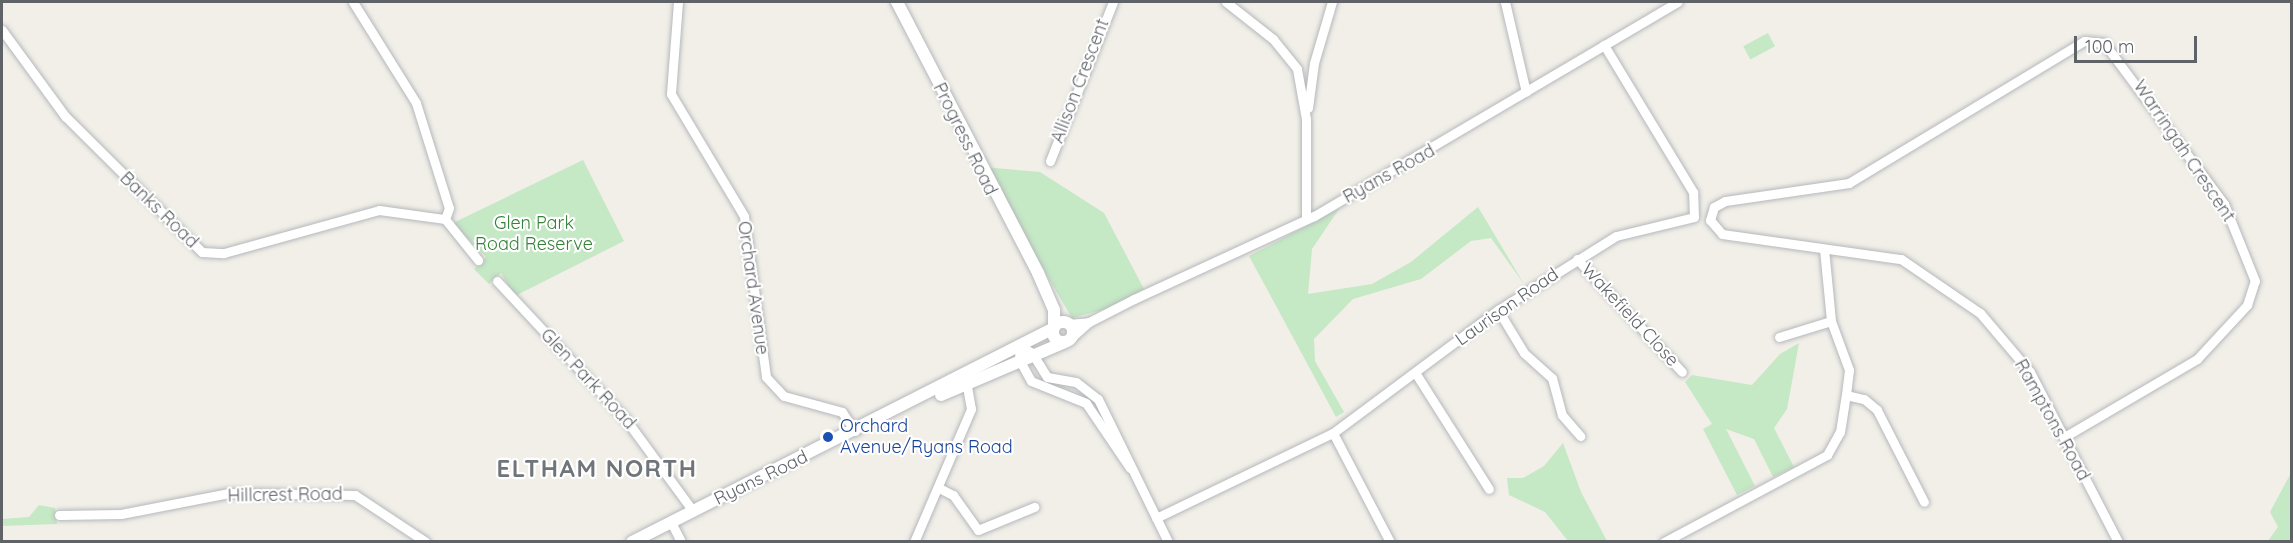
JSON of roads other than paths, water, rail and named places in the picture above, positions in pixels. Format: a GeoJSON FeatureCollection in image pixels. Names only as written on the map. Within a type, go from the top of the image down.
{"type":"FeatureCollection","features":[{"type":"Feature","properties":{"kind":"street"},"geometry":{"type":"LineString","coordinates":[[353,2],[414,98],[449,207],[445,219],[478,260]]}},
{"type":"Feature","properties":{"kind":"street","name":"Orchard Avenue"},"geometry":{"type":"LineString","coordinates":[[678,2],[672,94],[744,216],[766,377],[784,396],[842,412],[855,431]]}},
{"type":"Feature","properties":{"kind":"street","name":"Progress Road"},"geometry":{"type":"LineString","coordinates":[[897,2],[1038,273],[1068,324],[1067,340]]}},
{"type":"Feature","properties":{"kind":"street","name":"Allison Crescent"},"geometry":{"type":"LineString","coordinates":[[1050,161],[1113,2]]}},
{"type":"Feature","properties":{"kind":"street"},"geometry":{"type":"LineString","coordinates":[[1226,2],[1289,55],[1306,119]]}},
{"type":"Feature","properties":{"kind":"street"},"geometry":{"type":"LineString","coordinates":[[1306,217],[1306,119],[1314,63],[1332,2]]}},
{"type":"Feature","properties":{"kind":"street"},"geometry":{"type":"LineString","coordinates":[[1505,2],[1526,92]]}},
{"type":"Feature","properties":{"kind":"street","name":"Ryans Road"},"geometry":{"type":"LineString","coordinates":[[1020,353],[1032,353],[1067,340],[1089,322],[1306,217],[1526,92],[1678,2]]}},
{"type":"Feature","properties":{"kind":"street","name":"Banks Road"},"geometry":{"type":"LineString","coordinates":[[2,30],[65,116],[202,252],[224,253],[379,210],[445,219]]}},
{"type":"Feature","properties":{"kind":"street","name":"Warringah Crescent"},"geometry":{"type":"LineString","coordinates":[[1710,220],[1714,207],[1725,201],[1849,183],[2084,41],[2104,43],[2224,204],[2255,281],[2247,305],[2198,360],[2064,437]]}},
{"type":"Feature","properties":{"kind":"street","name":"Laurison Road"},"geometry":{"type":"LineString","coordinates":[[1156,518],[1333,433],[1416,374],[1498,310],[1577,259],[1629,229],[1690,221],[1698,207],[1604,45]]}},
{"type":"Feature","properties":{"kind":"street"},"geometry":{"type":"LineString","coordinates":[[1520,69],[1537,85]]}},
{"type":"Feature","properties":{"kind":"street","name":"Ramptons Road"},"geometry":{"type":"LineString","coordinates":[[1710,220],[1722,234],[1907,261],[1980,313],[2030,372],[2118,542]]}},
{"type":"Feature","properties":{"kind":"street"},"geometry":{"type":"LineString","coordinates":[[1664,542],[1827,455],[1840,432],[1846,396],[1848,363],[1831,321],[1824,249]]}},
{"type":"Feature","properties":{"kind":"street","name":"Wakefield Close"},"geometry":{"type":"LineString","coordinates":[[1577,259],[1682,372]]}},
{"type":"Feature","properties":{"kind":"street","name":"Progress Road"},"geometry":{"type":"LineString","coordinates":[[1038,273],[1054,310],[1054,328]]}},
{"type":"Feature","properties":{"kind":"street","name":"Glen Park Road"},"geometry":{"type":"LineString","coordinates":[[497,281],[624,417],[693,511]]}},
{"type":"Feature","properties":{"kind":"street"},"geometry":{"type":"LineString","coordinates":[[1498,310],[1524,353],[1552,378],[1562,415],[1580,436]]}},
{"type":"Feature","properties":{"kind":"street"},"geometry":{"type":"LineString","coordinates":[[1779,337],[1831,321]]}},
{"type":"Feature","properties":{"kind":"street","name":"Ryans Road"},"geometry":{"type":"LineString","coordinates":[[632,542],[855,431],[1020,353],[1054,328],[1089,322]]}},
{"type":"Feature","properties":{"kind":"street"},"geometry":{"type":"LineString","coordinates":[[1054,328],[1055,339],[1067,340]]}},
{"type":"Feature","properties":{"kind":"street"},"geometry":{"type":"LineString","coordinates":[[1020,353],[1036,386],[1086,403],[1130,468]]}},
{"type":"Feature","properties":{"kind":"street"},"geometry":{"type":"LineString","coordinates":[[1032,353],[1047,376],[1070,380],[1093,392],[1168,542]]}},
{"type":"Feature","properties":{"kind":"street"},"geometry":{"type":"LineString","coordinates":[[1416,374],[1489,489]]}},
{"type":"Feature","properties":{"kind":"street"},"geometry":{"type":"LineString","coordinates":[[914,542],[939,488],[971,408],[966,379]]}},
{"type":"Feature","properties":{"kind":"street"},"geometry":{"type":"LineString","coordinates":[[1846,396],[1864,399],[1877,410],[1924,502]]}},
{"type":"Feature","properties":{"kind":"street"},"geometry":{"type":"LineString","coordinates":[[1333,433],[1390,542]]}},
{"type":"Feature","properties":{"kind":"street"},"geometry":{"type":"LineString","coordinates":[[939,488],[955,497],[978,530],[1034,507]]}},
{"type":"Feature","properties":{"kind":"street","name":"Hillcrest Road"},"geometry":{"type":"LineString","coordinates":[[59,514],[121,514],[229,494],[355,495],[426,542]]}},
{"type":"Feature","properties":{"kind":"street"},"geometry":{"type":"LineString","coordinates":[[671,522],[681,542]]}},
{"type":"Feature","properties":{"kind":"place","name":"Orchard Avenue/Ryans Road"},"geometry":{"type":"Point","coordinates":[828,437]}},
{"type":"Feature","properties":{"kind":"district","name":"ELTHAM NORTH"},"geometry":{"type":"Point","coordinates":[597,469]}},
{"type":"Feature","properties":{"kind":"park label","name":"Glen Park Road Reserve"},"geometry":{"type":"Point","coordinates":[534,234]}}]}
